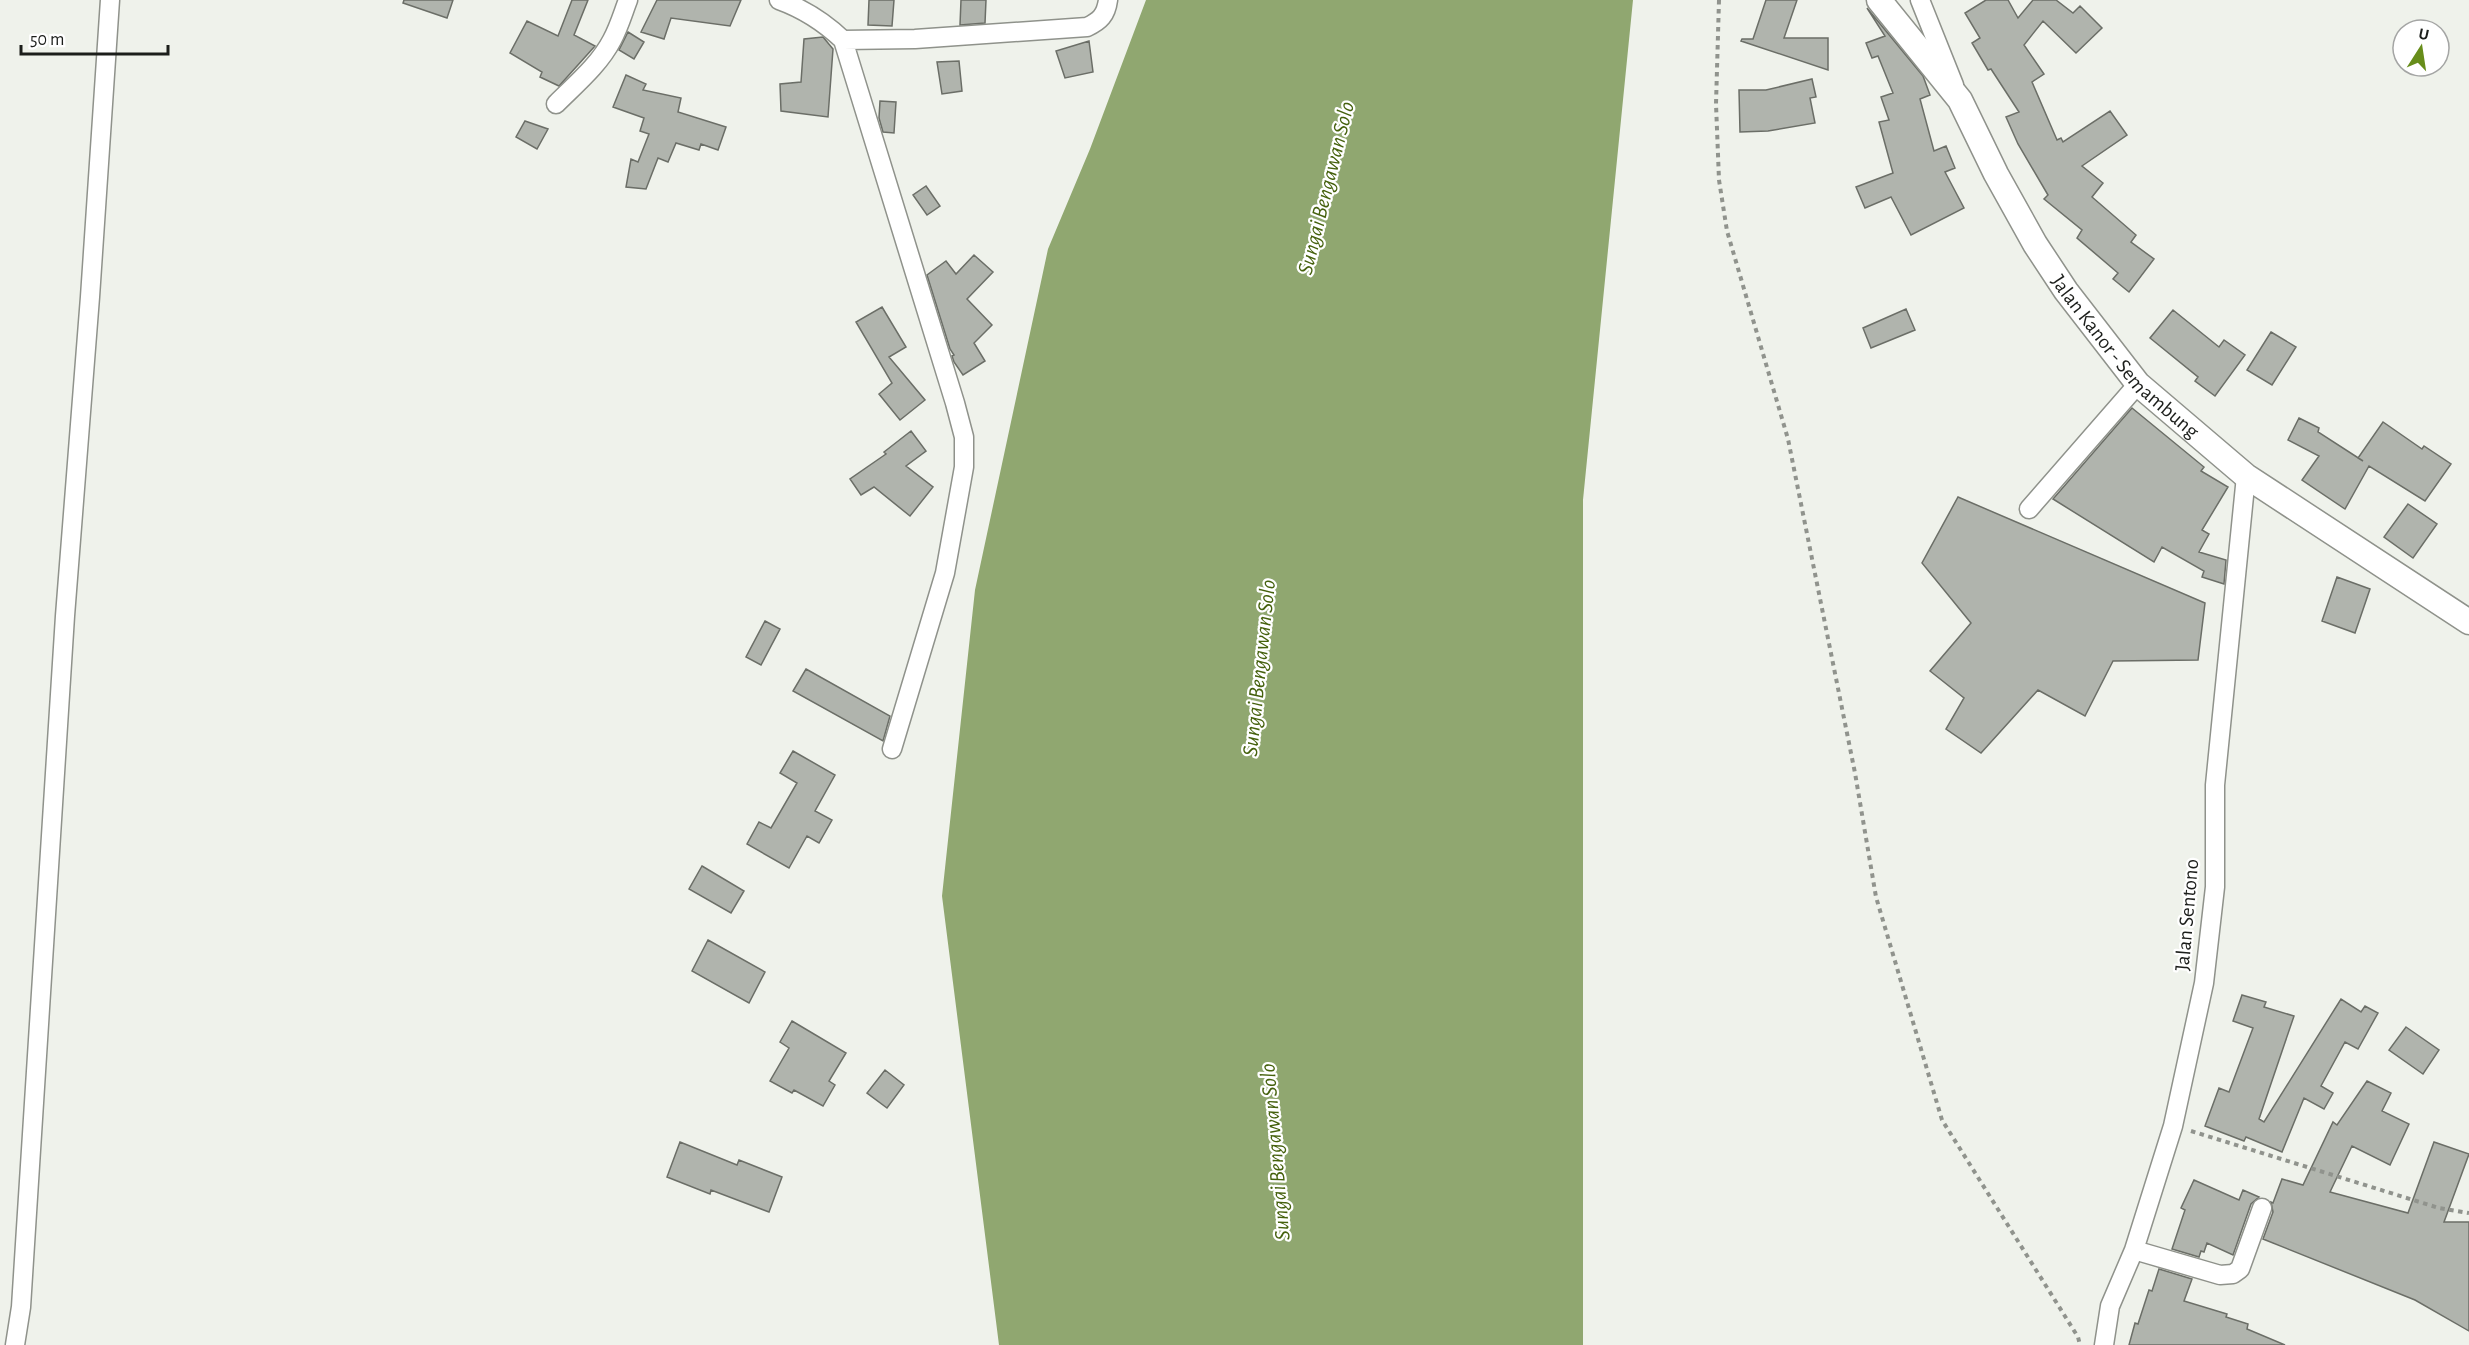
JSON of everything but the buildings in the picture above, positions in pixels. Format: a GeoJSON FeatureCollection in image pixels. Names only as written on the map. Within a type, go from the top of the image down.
{"type":"FeatureCollection","features":[{"type":"Feature","properties":{"kind":"street"},"geometry":{"type":"LineString","coordinates":[[15,1345],[21,1307],[65,616],[110,0]]}},
{"type":"Feature","properties":{"kind":"street"},"geometry":{"type":"LineString","coordinates":[[556,104],[592,69],[602,55],[613,39],[628,0]]}},
{"type":"Feature","properties":{"kind":"street"},"geometry":{"type":"LineString","coordinates":[[779,0],[819,20],[843,40],[952,392],[963,437],[964,468],[945,573],[892,749]]}},
{"type":"Feature","properties":{"kind":"street"},"geometry":{"type":"LineString","coordinates":[[843,40],[915,39],[1087,27],[1099,21],[1106,11],[1108,0]]}},
{"type":"Feature","properties":{"kind":"street","name":"Jalan Kanor - Semambung"},"geometry":{"type":"LineString","coordinates":[[1879,0],[1960,100],[1996,174],[2035,244],[2066,291],[2138,384],[2246,476],[2469,622]]}},
{"type":"Feature","properties":{"kind":"street"},"geometry":{"type":"LineString","coordinates":[[1920,0],[1960,100]]}},
{"type":"Feature","properties":{"kind":"street"},"geometry":{"type":"LineString","coordinates":[[2028,509],[2138,384]]}},
{"type":"Feature","properties":{"kind":"street","name":"Jalan Sentono"},"geometry":{"type":"LineString","coordinates":[[2104,1345],[2110,1306],[2133,1250],[2173,1126],[2204,983],[2215,887],[2215,785],[2246,476]]}},
{"type":"Feature","properties":{"kind":"street"},"geometry":{"type":"LineString","coordinates":[[2133,1250],[2220,1275],[2233,1274],[2240,1269],[2262,1208]]}},
{"type":"Feature","properties":{"kind":"path"},"geometry":{"type":"LineString","coordinates":[[1719,0],[1716,104],[1719,180],[1727,231],[1788,439],[1855,773],[1876,897],[1942,1120],[2078,1338],[2080,1345]]}},
{"type":"Feature","properties":{"kind":"path"},"geometry":{"type":"LineString","coordinates":[[2173,1126],[2439,1208],[2469,1213]]}},
{"type":"Feature","properties":{"kind":"water","name":"Sungai Bengawan Solo"},"geometry":{"type":"Polygon","coordinates":[[[1146,0],[1633,0],[1583,500],[1583,1345],[999,1345],[942,896],[975,590],[1048,249],[1090,149],[1146,0]]]}}]}
